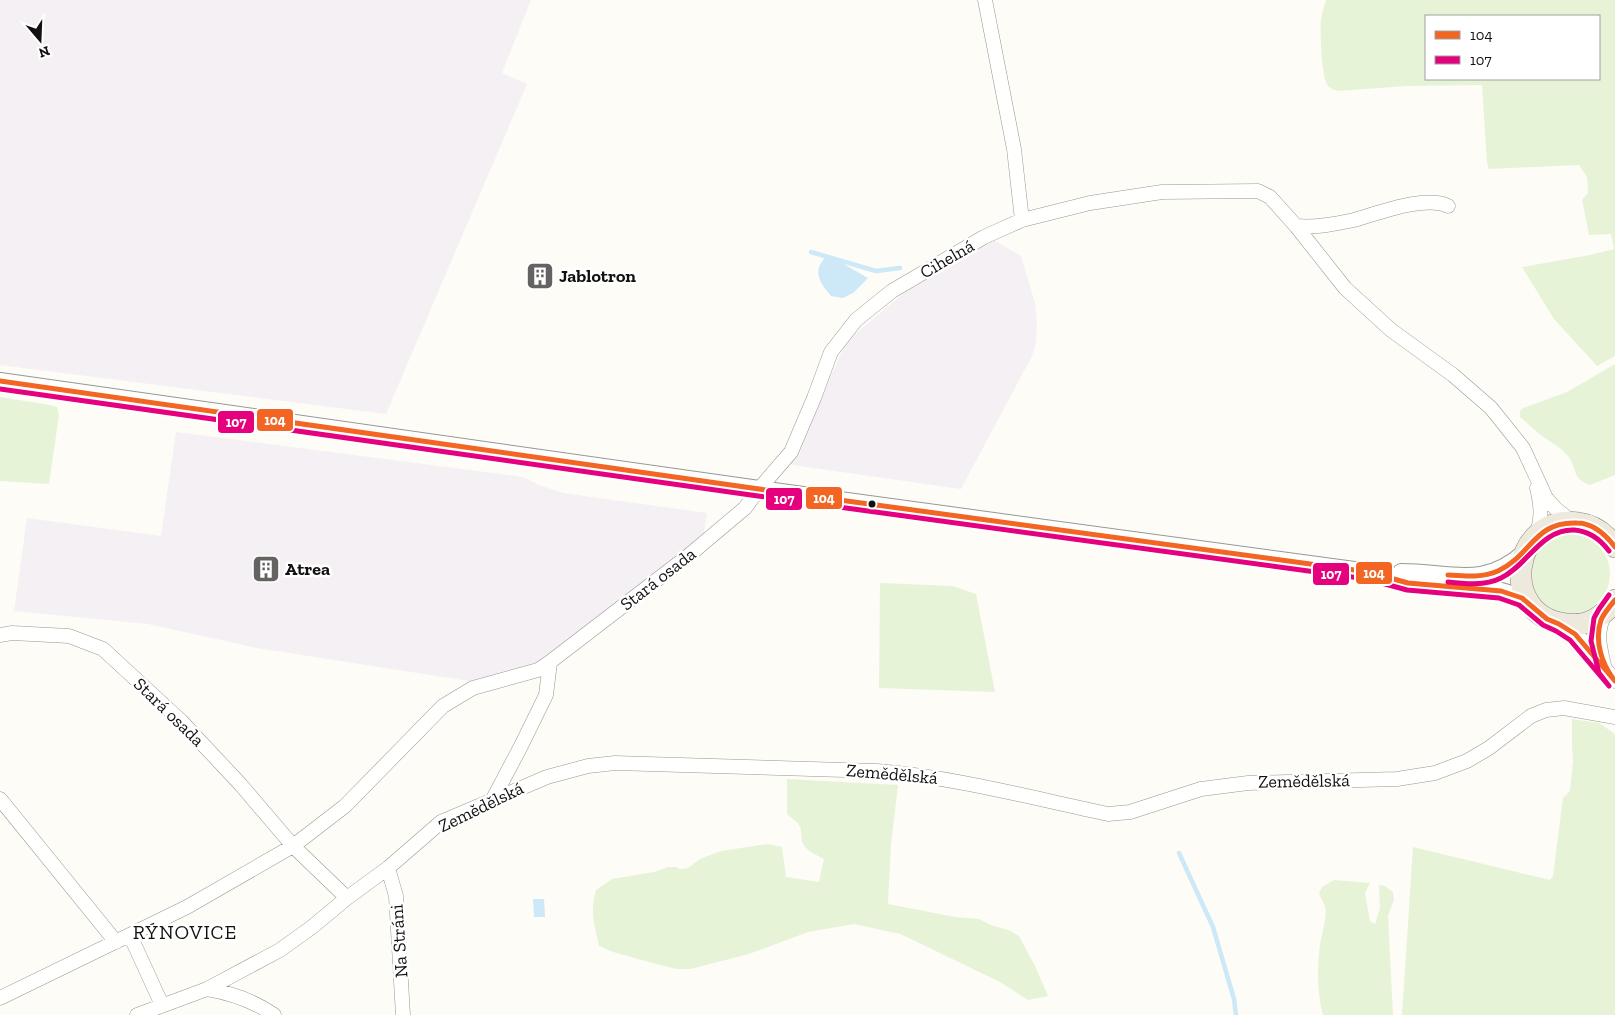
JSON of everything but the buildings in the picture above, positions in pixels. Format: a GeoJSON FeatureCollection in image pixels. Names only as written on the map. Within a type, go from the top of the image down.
{"type":"FeatureCollection","features":[{"type":"Feature","properties":{"kind":"main road"},"geometry":{"type":"LineString","coordinates":[[1610,606],[1595,619],[1583,624],[1559,624],[1547,619],[1536,612],[1522,590],[1521,564],[1529,545],[1552,526],[1572,522],[1586,524],[1599,530],[1610,539],[1615,547]]}},
{"type":"Feature","properties":{"kind":"street"},"geometry":{"type":"LineString","coordinates":[[985,0],[1014,149],[1022,220]]}},
{"type":"Feature","properties":{"kind":"street","name":"Cihelná"},"geometry":{"type":"LineString","coordinates":[[759,489],[791,452],[831,352],[856,320],[892,291],[984,237],[1022,220],[1090,203],[1162,192],[1258,191],[1270,197],[1296,226],[1345,288],[1391,330],[1453,375],[1491,408],[1523,448],[1533,472]]}},
{"type":"Feature","properties":{"kind":"street"},"geometry":{"type":"LineString","coordinates":[[1296,226],[1308,227],[1345,221],[1419,203],[1436,202],[1448,206]]}},
{"type":"Feature","properties":{"kind":"street"},"geometry":{"type":"LineString","coordinates":[[0,381],[759,489],[1369,572],[1408,572],[1471,576],[1484,575],[1506,567],[1529,545],[1538,530],[1541,512],[1533,472]]}},
{"type":"Feature","properties":{"kind":"street"},"geometry":{"type":"LineString","coordinates":[[1533,472],[1551,504],[1572,522]]}},
{"type":"Feature","properties":{"kind":"street","name":"Stará osada"},"geometry":{"type":"LineString","coordinates":[[0,998],[187,907],[293,846],[345,806],[443,706],[473,688],[538,670],[550,662],[688,556],[745,508],[759,489]]}},
{"type":"Feature","properties":{"kind":"street"},"geometry":{"type":"LineString","coordinates":[[1369,572],[1408,583],[1501,591],[1515,595],[1528,602]]}},
{"type":"Feature","properties":{"kind":"street"},"geometry":{"type":"LineString","coordinates":[[1610,606],[1599,629],[1598,642],[1610,676]]}},
{"type":"Feature","properties":{"kind":"street"},"geometry":{"type":"LineString","coordinates":[[1559,624],[1581,639],[1610,676]]}},
{"type":"Feature","properties":{"kind":"street","name":"Stará osada"},"geometry":{"type":"LineString","coordinates":[[4,632],[70,636],[102,650],[181,721],[241,784],[293,846],[347,898]]}},
{"type":"Feature","properties":{"kind":"street"},"geometry":{"type":"LineString","coordinates":[[493,799],[546,695],[550,662]]}},
{"type":"Feature","properties":{"kind":"street","name":"Zemědělská"},"geometry":{"type":"LineString","coordinates":[[137,1015],[207,989],[280,950],[388,868],[441,822],[547,777],[588,766],[615,763],[664,764],[909,774],[943,778],[1108,814],[1130,812],[1201,789],[1248,783],[1397,779],[1435,773],[1466,761],[1489,748],[1531,716],[1546,710],[1564,708],[1615,716]]}},
{"type":"Feature","properties":{"kind":"street"},"geometry":{"type":"LineString","coordinates":[[0,799],[116,942]]}},
{"type":"Feature","properties":{"kind":"street","name":"Na Stráni"},"geometry":{"type":"LineString","coordinates":[[388,868],[396,896],[403,1015]]}},
{"type":"Feature","properties":{"kind":"street"},"geometry":{"type":"LineString","coordinates":[[130,935],[162,1005]]}},
{"type":"Feature","properties":{"kind":"street"},"geometry":{"type":"LineString","coordinates":[[207,989],[225,992],[246,1000],[274,1015]]}},
{"type":"Feature","properties":{"kind":"shaded area"},"geometry":{"type":"Polygon","coordinates":[[[0,0],[531,0],[502,73],[527,84],[386,414],[0,365],[0,0]]]}},
{"type":"Feature","properties":{"kind":"shaded area"},"geometry":{"type":"Polygon","coordinates":[[[992,239],[1021,256],[1035,303],[1036,342],[1032,356],[961,489],[793,465],[790,463],[847,341],[917,282],[992,239]]]}},
{"type":"Feature","properties":{"kind":"shaded area"},"geometry":{"type":"Polygon","coordinates":[[[176,432],[523,477],[563,493],[707,513],[702,544],[537,667],[482,683],[257,648],[148,624],[14,611],[27,518],[161,536],[176,432]]]}},
{"type":"Feature","properties":{"kind":"green space"},"geometry":{"type":"Polygon","coordinates":[[[1326,0],[1615,0],[1615,356],[1597,366],[1554,319],[1522,267],[1614,249],[1611,234],[1589,235],[1582,200],[1588,193],[1587,177],[1579,165],[1489,169],[1482,85],[1406,86],[1338,91],[1330,88],[1326,81],[1321,54],[1321,19],[1326,0]]]}},
{"type":"Feature","properties":{"kind":"green space"},"geometry":{"type":"Polygon","coordinates":[[[1615,364],[1615,475],[1590,485],[1578,478],[1565,452],[1538,433],[1520,417],[1520,411],[1523,408],[1567,392],[1615,364]]]}},
{"type":"Feature","properties":{"kind":"green space"},"geometry":{"type":"Polygon","coordinates":[[[0,397],[57,407],[59,415],[49,484],[0,481],[0,397]]]}},
{"type":"Feature","properties":{"kind":"green space"},"geometry":{"type":"Polygon","coordinates":[[[1570,534],[1585,537],[1598,546],[1607,559],[1610,574],[1607,589],[1598,602],[1585,611],[1570,614],[1555,611],[1542,602],[1533,589],[1530,574],[1533,559],[1542,546],[1555,537],[1570,534]]]}},
{"type":"Feature","properties":{"kind":"green space"},"geometry":{"type":"Polygon","coordinates":[[[880,583],[953,586],[976,594],[995,692],[879,688],[880,583]]]}},
{"type":"Feature","properties":{"kind":"green space"},"geometry":{"type":"Polygon","coordinates":[[[1572,719],[1599,723],[1615,734],[1615,1015],[1402,1015],[1413,847],[1550,880],[1553,876],[1563,798],[1570,791],[1573,761],[1572,719]]]}},
{"type":"Feature","properties":{"kind":"green space"},"geometry":{"type":"Polygon","coordinates":[[[787,779],[898,785],[891,844],[888,904],[955,917],[979,919],[1011,931],[1019,936],[1048,996],[1028,1000],[1000,982],[900,934],[854,924],[808,932],[749,954],[690,969],[676,969],[613,952],[599,946],[593,918],[594,898],[596,890],[612,879],[654,872],[668,867],[688,868],[700,859],[721,851],[768,844],[782,847],[786,877],[819,882],[824,859],[805,847],[799,825],[787,814],[787,779]]]}},
{"type":"Feature","properties":{"kind":"green space"},"geometry":{"type":"Polygon","coordinates":[[[1334,880],[1370,883],[1365,893],[1370,921],[1375,924],[1380,908],[1379,885],[1385,886],[1393,892],[1394,899],[1388,916],[1393,1015],[1323,1015],[1318,971],[1326,911],[1319,893],[1322,887],[1334,880]]]}},
{"type":"Feature","properties":{"kind":"water"},"geometry":{"type":"Polygon","coordinates":[[[828,255],[868,278],[853,293],[843,298],[831,296],[820,281],[818,271],[823,260],[828,255]]]}},
{"type":"Feature","properties":{"kind":"water"},"geometry":{"type":"Polygon","coordinates":[[[533,899],[544,899],[545,917],[534,917],[533,899]]]}},
{"type":"Feature","properties":{"kind":"waterway"},"geometry":{"type":"LineString","coordinates":[[811,252],[876,271],[900,268]]}},
{"type":"Feature","properties":{"kind":"waterway"},"geometry":{"type":"LineString","coordinates":[[1179,853],[1213,927],[1234,999],[1236,1015]]}},
{"type":"Feature","properties":{"kind":"transit line","name":"104"},"geometry":{"type":"LineString","coordinates":[[0,381],[759,489],[1369,572],[1408,583],[1501,591],[1522,598],[1547,619],[1575,634],[1615,681]]}},
{"type":"Feature","properties":{"kind":"transit line","name":"107"},"geometry":{"type":"LineString","coordinates":[[0,389],[758,496],[1367,579],[1407,590],[1499,598],[1519,605],[1543,625],[1570,640],[1609,686]]}},
{"type":"Feature","properties":{"kind":"transit line","name":"104"},"geometry":{"type":"LineString","coordinates":[[1448,575],[1479,576],[1498,571],[1509,565],[1542,533],[1563,524],[1577,523],[1594,527],[1608,538],[1615,547]]}},
{"type":"Feature","properties":{"kind":"transit line","name":"107"},"geometry":{"type":"LineString","coordinates":[[1448,582],[1468,584],[1495,581],[1511,572],[1552,535],[1562,531],[1574,530],[1589,534],[1598,539],[1609,551]]}},
{"type":"Feature","properties":{"kind":"transit line","name":"107"},"geometry":{"type":"LineString","coordinates":[[1609,595],[1594,618],[1591,641],[1599,673],[1609,686]]}},
{"type":"Feature","properties":{"kind":"transit line","name":"104"},"geometry":{"type":"LineString","coordinates":[[1615,600],[1601,620],[1598,636],[1600,652],[1606,668],[1615,681]]}},
{"type":"Feature","properties":{"kind":"place","name":"Jablotron"},"geometry":{"type":"Point","coordinates":[540,276]}},
{"type":"Feature","properties":{"kind":"place","name":"Atrea"},"geometry":{"type":"Point","coordinates":[266,569]}},
{"type":"Feature","properties":{"kind":"district","name":"RÝNOVICE"},"geometry":{"type":"Point","coordinates":[185,932]}}]}
